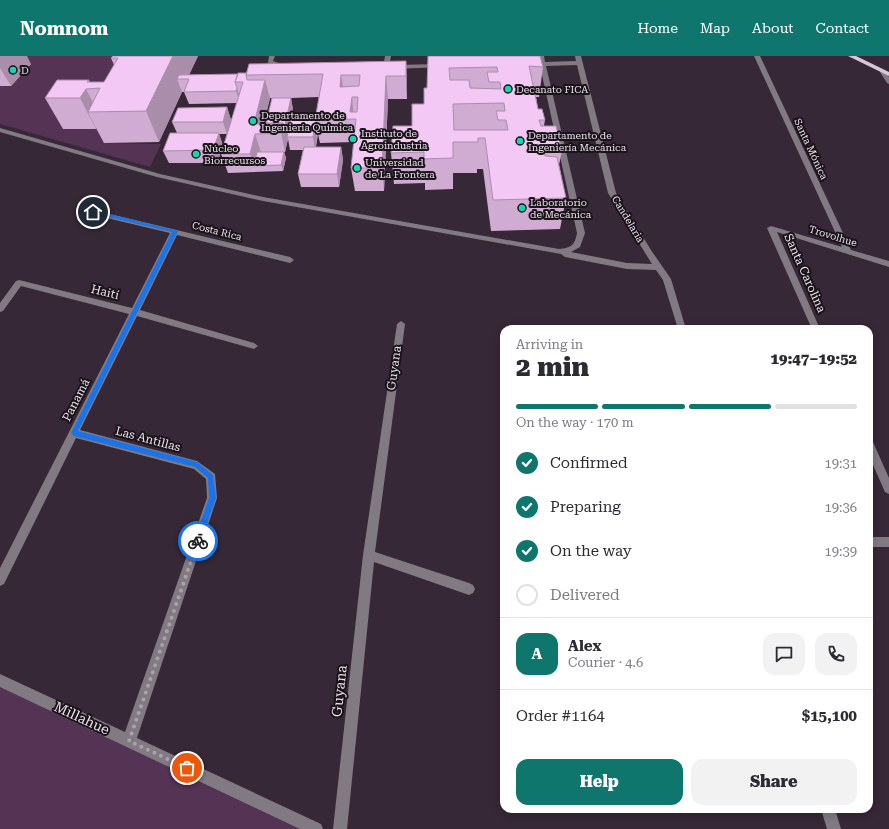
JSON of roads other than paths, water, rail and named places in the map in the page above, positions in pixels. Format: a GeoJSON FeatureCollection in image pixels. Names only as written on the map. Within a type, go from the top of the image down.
{"type":"FeatureCollection","features":[{"type":"Feature","properties":{"kind":"main road"},"geometry":{"type":"LineString","coordinates":[[851,56],[886,73]]}},
{"type":"Feature","properties":{"kind":"street"},"geometry":{"type":"LineString","coordinates":[[272,56],[270,62],[277,65],[292,66]]}},
{"type":"Feature","properties":{"kind":"street"},"geometry":{"type":"LineString","coordinates":[[388,56],[383,67],[448,66]]}},
{"type":"Feature","properties":{"kind":"street"},"geometry":{"type":"LineString","coordinates":[[541,56],[581,233],[580,242],[573,250],[559,252]]}},
{"type":"Feature","properties":{"kind":"street","name":"Santa Mónica"},"geometry":{"type":"LineString","coordinates":[[757,56],[847,250]]}},
{"type":"Feature","properties":{"kind":"street"},"geometry":{"type":"LineString","coordinates":[[532,64],[578,60]]}},
{"type":"Feature","properties":{"kind":"street","name":"Candelaria"},"geometry":{"type":"LineString","coordinates":[[578,60],[612,193],[666,279],[681,325]]}},
{"type":"Feature","properties":{"kind":"street"},"geometry":{"type":"LineString","coordinates":[[886,73],[889,82]]}},
{"type":"Feature","properties":{"kind":"street"},"geometry":{"type":"LineString","coordinates":[[0,130],[159,176],[256,197],[559,252],[627,266],[659,267]]}},
{"type":"Feature","properties":{"kind":"street","name":"Costa Rica"},"geometry":{"type":"LineString","coordinates":[[93,212],[290,260]]}},
{"type":"Feature","properties":{"kind":"street","name":"Trovolhue"},"geometry":{"type":"LineString","coordinates":[[771,228],[889,264]]}},
{"type":"Feature","properties":{"kind":"street","name":"Santa Carolina"},"geometry":{"type":"LineString","coordinates":[[771,228],[814,325]]}},
{"type":"Feature","properties":{"kind":"street","name":"Panamá"},"geometry":{"type":"LineString","coordinates":[[0,580],[175,231]]}},
{"type":"Feature","properties":{"kind":"street","name":"Haití"},"geometry":{"type":"LineString","coordinates":[[0,309],[19,283],[134,312],[254,346]]}},
{"type":"Feature","properties":{"kind":"street","name":"Guyana"},"geometry":{"type":"LineString","coordinates":[[340,829],[369,555],[401,324]]}},
{"type":"Feature","properties":{"kind":"street","name":"Las Antillas"},"geometry":{"type":"LineString","coordinates":[[74,433],[197,465],[211,477],[212,498],[129,741]]}},
{"type":"Feature","properties":{"kind":"street"},"geometry":{"type":"LineString","coordinates":[[873,454],[889,489]]}},
{"type":"Feature","properties":{"kind":"street"},"geometry":{"type":"LineString","coordinates":[[873,542],[889,542]]}},
{"type":"Feature","properties":{"kind":"street"},"geometry":{"type":"LineString","coordinates":[[369,555],[469,589]]}},
{"type":"Feature","properties":{"kind":"street","name":"Millahue"},"geometry":{"type":"LineString","coordinates":[[0,680],[316,829]]}},
{"type":"Feature","properties":{"kind":"street"},"geometry":{"type":"LineString","coordinates":[[829,813],[834,829]]}},
{"type":"Feature","properties":{"kind":"place","name":"D"},"geometry":{"type":"Point","coordinates":[13,70]}},
{"type":"Feature","properties":{"kind":"place","name":"Decanato FICA"},"geometry":{"type":"Point","coordinates":[508,89]}},
{"type":"Feature","properties":{"kind":"place","name":"Departamento de Ingeniería Química"},"geometry":{"type":"Point","coordinates":[253,121]}},
{"type":"Feature","properties":{"kind":"place","name":"Instituto de Agroindustria"},"geometry":{"type":"Point","coordinates":[353,139]}},
{"type":"Feature","properties":{"kind":"place","name":"Departamento de Ingeniería Mecánica"},"geometry":{"type":"Point","coordinates":[520,141]}},
{"type":"Feature","properties":{"kind":"place","name":"Núcleo Biorrecursos"},"geometry":{"type":"Point","coordinates":[196,154]}},
{"type":"Feature","properties":{"kind":"place","name":"Universidad de La Frontera"},"geometry":{"type":"Point","coordinates":[357,168]}},
{"type":"Feature","properties":{"kind":"place","name":"Laboratorio de Mecánica"},"geometry":{"type":"Point","coordinates":[522,208]}}]}
